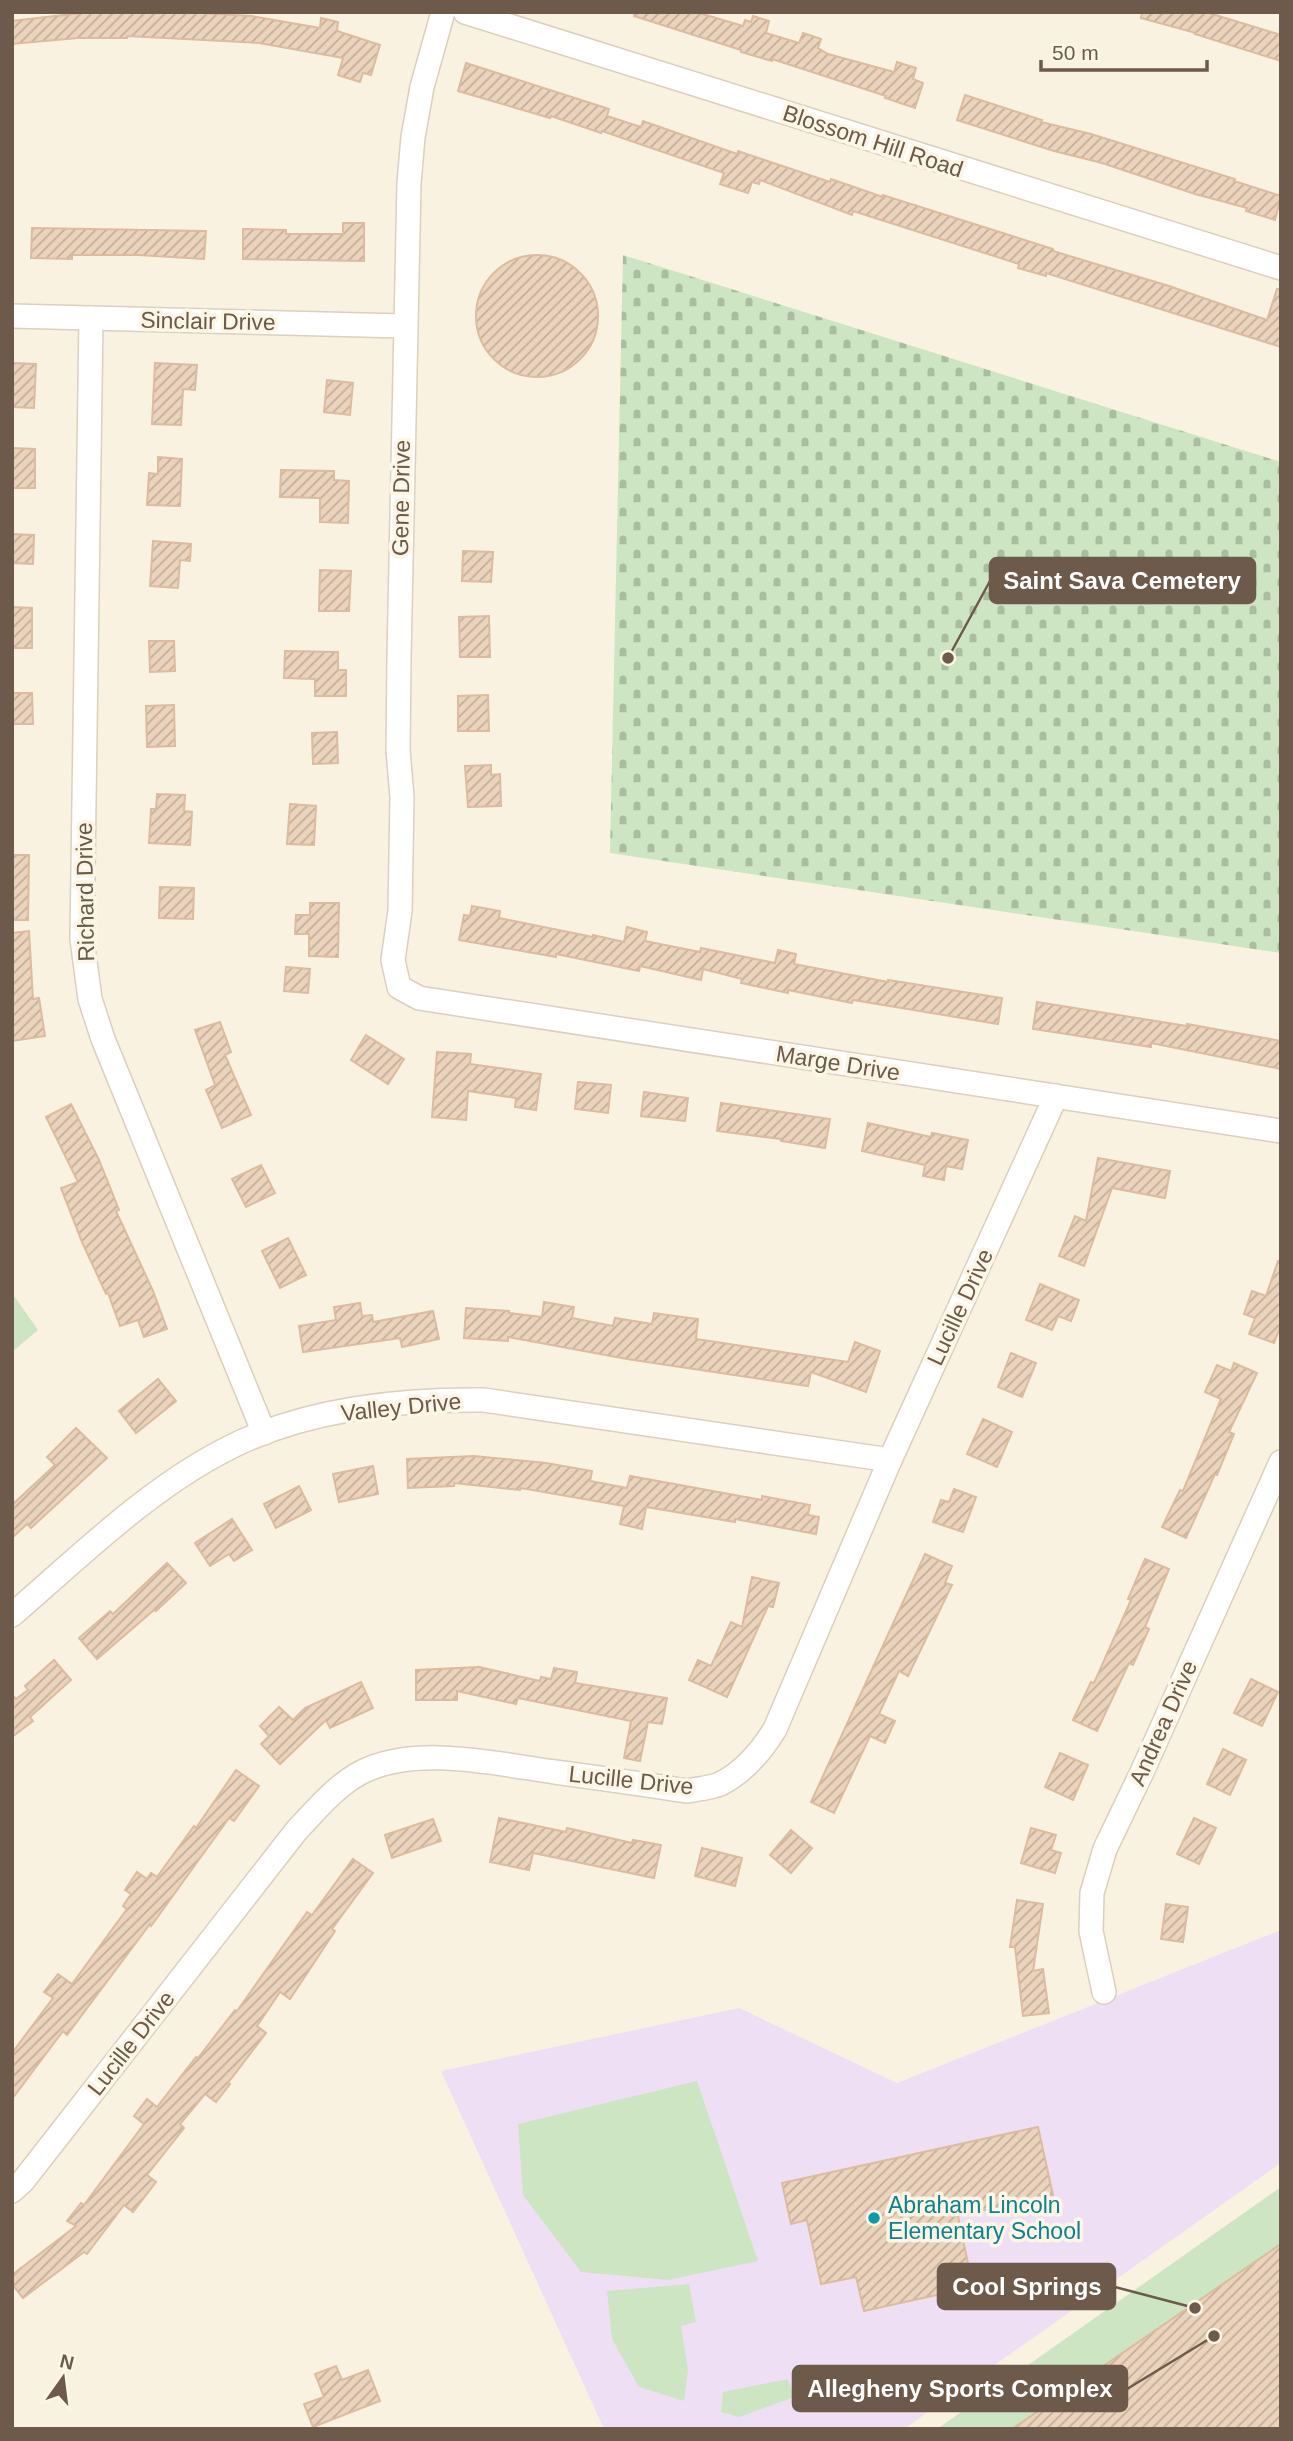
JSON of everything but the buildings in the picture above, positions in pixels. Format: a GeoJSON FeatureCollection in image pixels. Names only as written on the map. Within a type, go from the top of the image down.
{"type":"FeatureCollection","features":[{"type":"Feature","properties":{"kind":"street","name":"Gene Drive"},"geometry":{"type":"LineString","coordinates":[[399,987],[393,960],[400,911],[402,797],[398,750],[398,658],[409,183],[413,137],[422,87],[443,12]]}},
{"type":"Feature","properties":{"kind":"street","name":"Blossom Hill Road"},"geometry":{"type":"LineString","coordinates":[[465,12],[1281,268]]}},
{"type":"Feature","properties":{"kind":"street","name":"Sinclair Drive"},"geometry":{"type":"LineString","coordinates":[[12,316],[404,326]]}},
{"type":"Feature","properties":{"kind":"street","name":"Richard Drive"},"geometry":{"type":"LineString","coordinates":[[92,318],[82,939],[90,999],[103,1039],[264,1433]]}},
{"type":"Feature","properties":{"kind":"street","name":"Marge Drive"},"geometry":{"type":"LineString","coordinates":[[399,987],[419,998],[1281,1131]]}},
{"type":"Feature","properties":{"kind":"street","name":"Lucille Drive"},"geometry":{"type":"LineString","coordinates":[[12,2191],[32,2170],[297,1830],[326,1800],[360,1773],[394,1761],[433,1758],[687,1790],[718,1785],[742,1770],[762,1750],[775,1730],[890,1460],[1056,1096]]}},
{"type":"Feature","properties":{"kind":"street","name":"Valley Drive"},"geometry":{"type":"LineString","coordinates":[[12,1615],[116,1525],[178,1479],[221,1452],[264,1433],[317,1417],[373,1405],[431,1399],[484,1400],[890,1460]]}},
{"type":"Feature","properties":{"kind":"street","name":"Andrea Drive"},"geometry":{"type":"LineString","coordinates":[[1104,1992],[1091,1931],[1092,1893],[1105,1849],[1281,1462]]}},
{"type":"Feature","properties":{"kind":"shaded area"},"geometry":{"type":"Polygon","coordinates":[[[1281,1930],[1281,2163],[904,2429],[604,2429],[441,2071],[739,2008],[897,2083],[1281,1930]]]}},
{"type":"Feature","properties":{"kind":"green space"},"geometry":{"type":"Polygon","coordinates":[[[623,255],[1281,462],[1281,953],[610,853],[623,255]]]}},
{"type":"Feature","properties":{"kind":"green space"},"geometry":{"type":"Polygon","coordinates":[[[12,1293],[38,1330],[12,1352],[12,1293]]]}},
{"type":"Feature","properties":{"kind":"green space"},"geometry":{"type":"Polygon","coordinates":[[[697,2081],[758,2261],[668,2280],[581,2272],[523,2195],[518,2124],[697,2081]]]}},
{"type":"Feature","properties":{"kind":"green space"},"geometry":{"type":"Polygon","coordinates":[[[1281,2187],[1281,2429],[937,2429],[1281,2187]]]}},
{"type":"Feature","properties":{"kind":"green space"},"geometry":{"type":"Polygon","coordinates":[[[689,2284],[696,2322],[681,2326],[688,2370],[684,2401],[639,2387],[612,2339],[607,2291],[689,2284]]]}},
{"type":"Feature","properties":{"kind":"green space"},"geometry":{"type":"Polygon","coordinates":[[[788,2379],[794,2397],[739,2417],[721,2412],[723,2392],[788,2379]]]}},
{"type":"Feature","properties":{"kind":"place","name":"Saint Sava Cemetery"},"geometry":{"type":"Point","coordinates":[948,658]}},
{"type":"Feature","properties":{"kind":"place","name":"Abraham Lincoln Elementary School"},"geometry":{"type":"Point","coordinates":[874,2218]}},
{"type":"Feature","properties":{"kind":"place","name":"Cool Springs"},"geometry":{"type":"Point","coordinates":[1195,2308]}},
{"type":"Feature","properties":{"kind":"place","name":"Allegheny Sports Complex"},"geometry":{"type":"Point","coordinates":[1214,2336]}}]}
